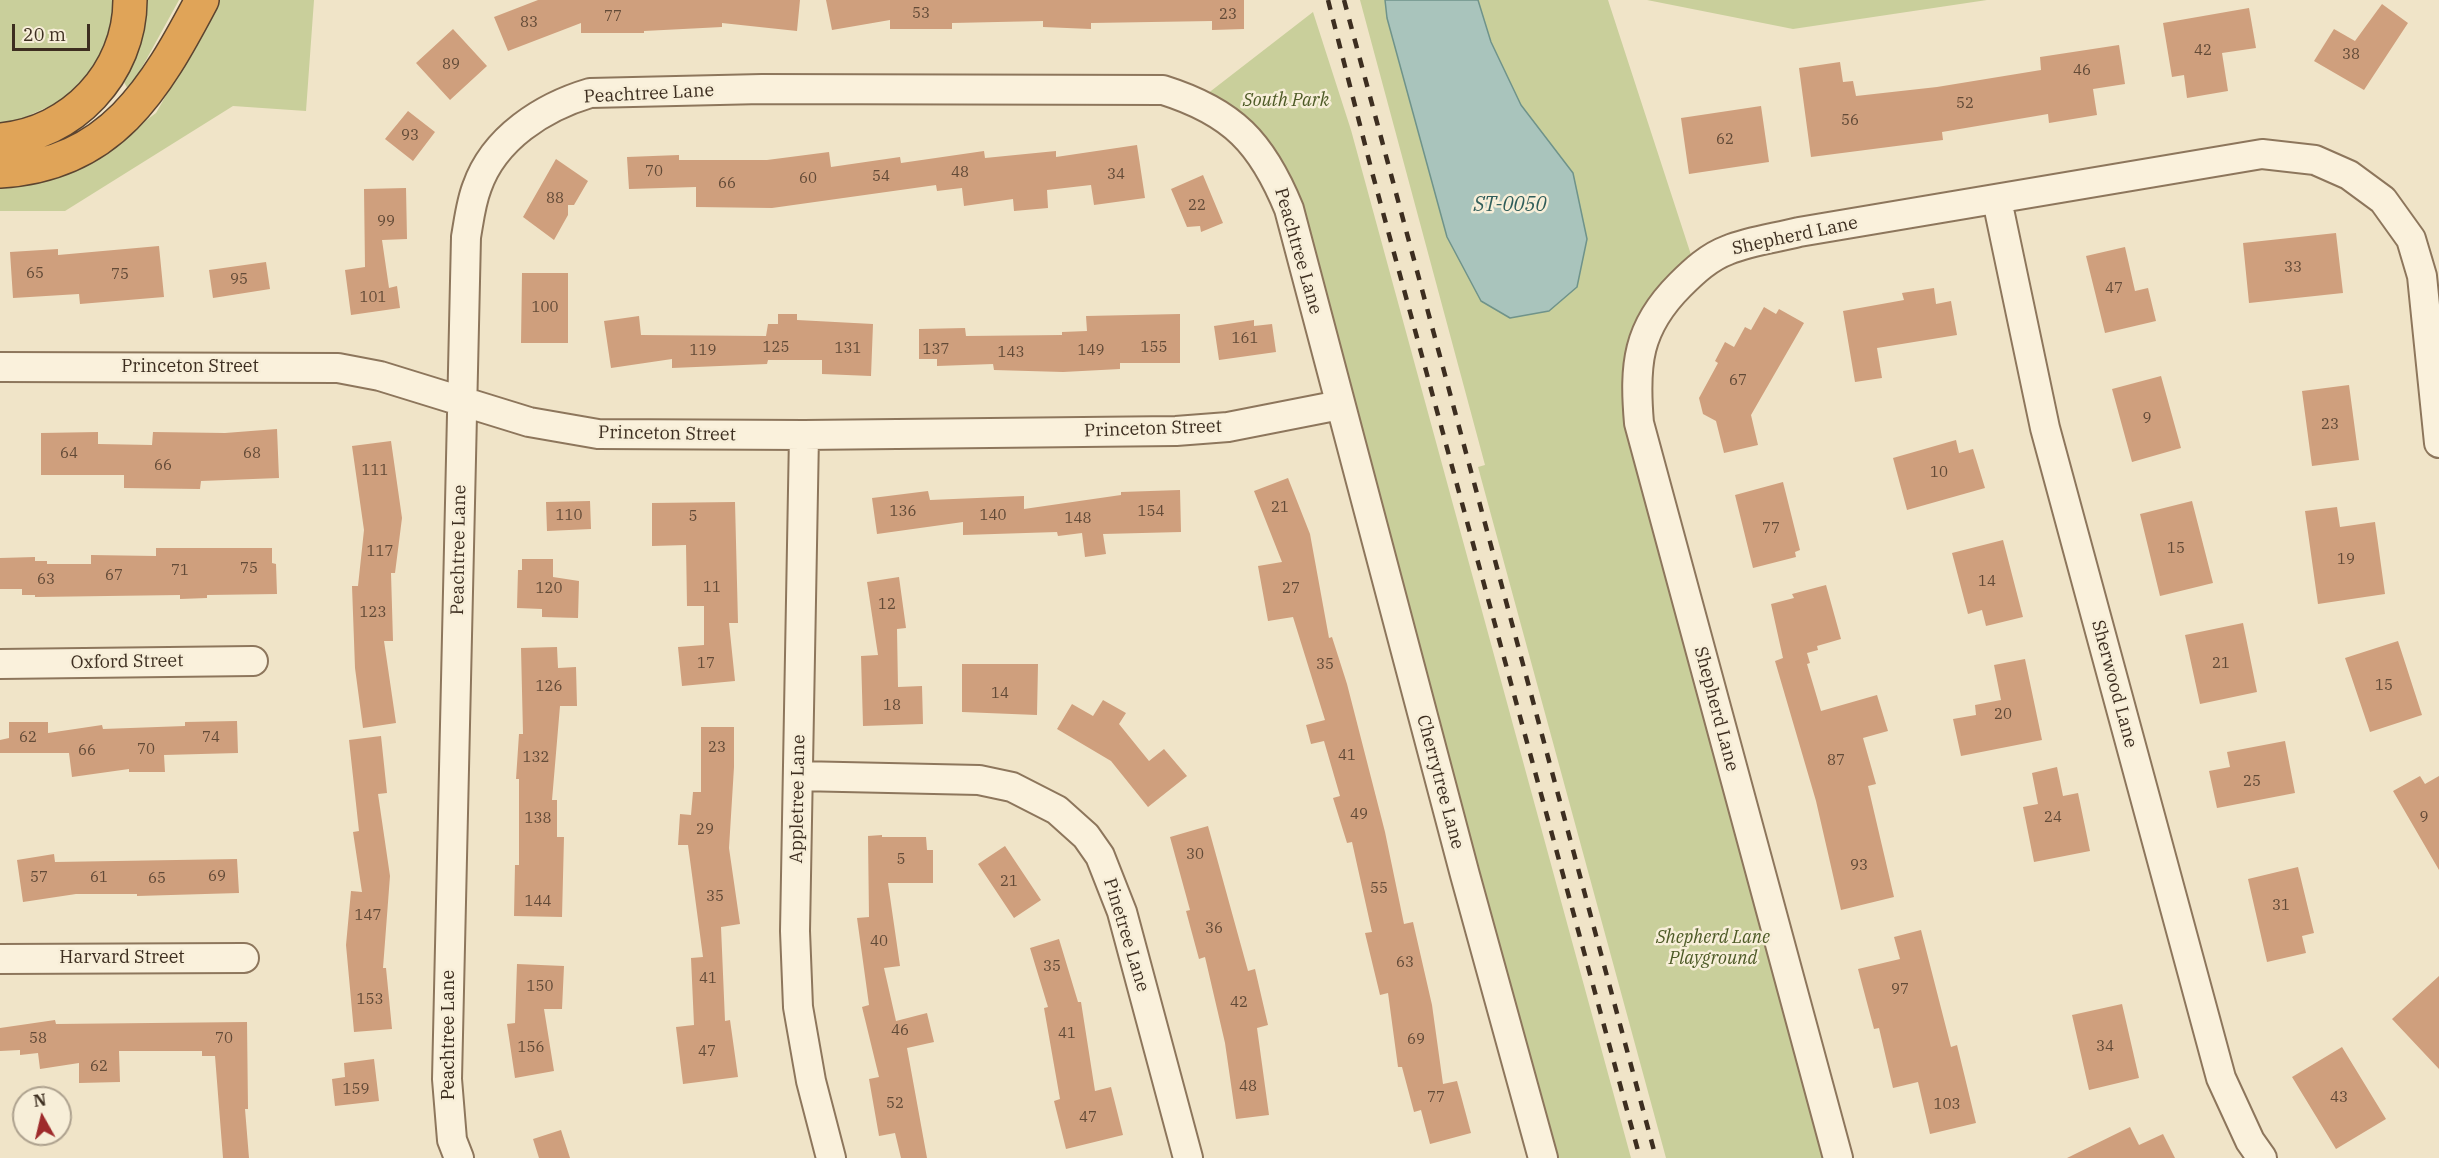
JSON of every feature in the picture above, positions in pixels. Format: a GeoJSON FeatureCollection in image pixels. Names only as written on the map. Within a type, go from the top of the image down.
{"type":"FeatureCollection","features":[{"type":"Feature","properties":{"kind":"highway"},"geometry":{"type":"LineString","coordinates":[[0,140],[47,128],[79,109],[103,83],[121,50],[127,30],[130,0]]}},
{"type":"Feature","properties":{"kind":"highway"},"geometry":{"type":"LineString","coordinates":[[0,171],[36,167],[56,161],[92,144],[108,133],[139,104],[154,84],[202,0]]}},
{"type":"Feature","properties":{"kind":"street","name":"Peachtree Lane"},"geometry":{"type":"LineString","coordinates":[[459,1158],[452,1140],[447,1078],[466,237],[476,188],[488,162],[523,125],[567,100],[590,93],[762,89],[1163,90],[1198,101],[1239,129],[1276,177],[1289,209],[1340,405]]}},
{"type":"Feature","properties":{"kind":"street","name":"Shepherd Lane"},"geometry":{"type":"LineString","coordinates":[[1838,1158],[1639,423],[1636,381],[1640,351],[1659,306],[1696,269],[1728,250],[1799,232],[2262,154],[2315,160],[2349,175],[2383,200],[2411,239],[2422,276],[2439,443]]}},
{"type":"Feature","properties":{"kind":"street","name":"Sherwood Lane"},"geometry":{"type":"LineString","coordinates":[[1997,200],[2045,428],[2221,1078],[2250,1141],[2262,1158]]}},
{"type":"Feature","properties":{"kind":"street","name":"Princeton Street"},"geometry":{"type":"LineString","coordinates":[[0,367],[338,368],[380,376],[530,422],[598,434],[804,435],[1176,431],[1228,427],[1340,405]]}},
{"type":"Feature","properties":{"kind":"street","name":"Cherrytree Lane"},"geometry":{"type":"LineString","coordinates":[[1340,405],[1543,1158]]}},
{"type":"Feature","properties":{"kind":"street","name":"Appletree Lane"},"geometry":{"type":"LineString","coordinates":[[804,435],[795,931],[798,1006],[811,1082],[831,1158]]}},
{"type":"Feature","properties":{"kind":"street","name":"Oxford Street"},"geometry":{"type":"LineString","coordinates":[[0,664],[254,661]]}},
{"type":"Feature","properties":{"kind":"street","name":"Pinetree Lane"},"geometry":{"type":"LineString","coordinates":[[798,776],[979,780],[1012,787],[1057,810],[1086,836],[1100,856],[1122,912],[1188,1158]]}},
{"type":"Feature","properties":{"kind":"street","name":"Harvard Street"},"geometry":{"type":"LineString","coordinates":[[0,958],[244,958]]}},
{"type":"Feature","properties":{"kind":"green space"},"geometry":{"type":"Polygon","coordinates":[[[0,0],[115,0],[102,59],[61,101],[12,123],[0,123],[0,0]]]}},
{"type":"Feature","properties":{"kind":"green space"},"geometry":{"type":"Polygon","coordinates":[[[144,0],[179,0],[129,91],[121,77],[144,0]]]}},
{"type":"Feature","properties":{"kind":"green space"},"geometry":{"type":"Polygon","coordinates":[[[220,0],[314,0],[306,111],[233,106],[65,211],[0,211],[0,180],[95,158],[156,113],[220,0]]]}},
{"type":"Feature","properties":{"kind":"green space","name":"Shepherd Lane Playground"},"geometry":{"type":"Polygon","coordinates":[[[1360,0],[1608,0],[1694,264],[1632,378],[1837,1158],[1666,1158],[1478,467],[1485,465],[1360,0]]]}},
{"type":"Feature","properties":{"kind":"green space"},"geometry":{"type":"Polygon","coordinates":[[[1647,0],[1987,0],[1793,29],[1647,0]]]}},
{"type":"Feature","properties":{"kind":"green space","name":"South Park"},"geometry":{"type":"Polygon","coordinates":[[[1313,12],[1351,130],[1631,1158],[1543,1158],[1289,209],[1198,101],[1313,12]]]}},
{"type":"Feature","properties":{"kind":"water","name":"ST-0050"},"geometry":{"type":"Polygon","coordinates":[[[1385,0],[1478,0],[1491,42],[1521,105],[1573,173],[1587,239],[1577,287],[1549,311],[1510,318],[1481,301],[1447,237],[1387,18],[1385,0]]]}},
{"type":"Feature","properties":{"kind":"building"},"geometry":{"type":"Polygon","coordinates":[[[538,0],[800,0],[797,31],[722,23],[722,27],[644,31],[644,33],[581,33],[581,23],[508,51],[494,17],[538,0]]]}},
{"type":"Feature","properties":{"kind":"building"},"geometry":{"type":"Polygon","coordinates":[[[826,0],[1244,0],[1244,29],[1212,30],[1212,21],[1091,23],[1091,29],[1043,27],[1043,21],[952,23],[952,29],[890,29],[890,20],[832,30],[826,0]]]}},
{"type":"Feature","properties":{"kind":"building"},"geometry":{"type":"Polygon","coordinates":[[[2382,4],[2408,23],[2364,90],[2314,61],[2334,29],[2355,41],[2382,4]]]}},
{"type":"Feature","properties":{"kind":"building"},"geometry":{"type":"Polygon","coordinates":[[[2249,8],[2256,48],[2222,53],[2228,91],[2187,98],[2184,75],[2172,77],[2163,23],[2249,8]]]}},
{"type":"Feature","properties":{"kind":"building"},"geometry":{"type":"Polygon","coordinates":[[[453,29],[487,66],[450,100],[416,63],[453,29]]]}},
{"type":"Feature","properties":{"kind":"building"},"geometry":{"type":"Polygon","coordinates":[[[2119,45],[2125,84],[2093,89],[2097,115],[2049,123],[2048,114],[1942,132],[1943,140],[1811,157],[1799,68],[1840,62],[1843,82],[1853,81],[1856,96],[1937,87],[2041,70],[2040,57],[2119,45]]]}},
{"type":"Feature","properties":{"kind":"building"},"geometry":{"type":"Polygon","coordinates":[[[1761,106],[1769,162],[1689,174],[1681,118],[1761,106]]]}},
{"type":"Feature","properties":{"kind":"building"},"geometry":{"type":"Polygon","coordinates":[[[408,111],[435,132],[413,161],[385,139],[408,111]]]}},
{"type":"Feature","properties":{"kind":"building"},"geometry":{"type":"Polygon","coordinates":[[[1137,145],[1145,198],[1094,205],[1091,185],[1047,190],[1048,208],[1014,211],[1013,199],[964,206],[962,188],[937,191],[936,185],[772,208],[696,207],[696,187],[629,189],[627,157],[679,155],[679,160],[767,160],[829,152],[831,167],[900,157],[901,163],[984,151],[985,158],[1056,151],[1056,157],[1137,145]]]}},
{"type":"Feature","properties":{"kind":"building"},"geometry":{"type":"Polygon","coordinates":[[[556,159],[588,181],[574,205],[568,205],[568,215],[554,240],[523,217],[556,159]]]}},
{"type":"Feature","properties":{"kind":"building"},"geometry":{"type":"Polygon","coordinates":[[[1203,175],[1223,223],[1201,232],[1200,226],[1187,227],[1171,189],[1203,175]]]}},
{"type":"Feature","properties":{"kind":"building"},"geometry":{"type":"Polygon","coordinates":[[[406,188],[407,239],[382,240],[389,288],[397,286],[400,308],[351,315],[345,270],[365,267],[364,189],[406,188]]]}},
{"type":"Feature","properties":{"kind":"building"},"geometry":{"type":"Polygon","coordinates":[[[2336,233],[2343,293],[2249,303],[2243,243],[2336,233]]]}},
{"type":"Feature","properties":{"kind":"building"},"geometry":{"type":"Polygon","coordinates":[[[159,246],[164,297],[80,304],[79,294],[13,298],[10,252],[58,249],[58,255],[159,246]]]}},
{"type":"Feature","properties":{"kind":"building"},"geometry":{"type":"Polygon","coordinates":[[[2125,247],[2135,291],[2148,288],[2156,321],[2105,333],[2086,256],[2125,247]]]}},
{"type":"Feature","properties":{"kind":"building"},"geometry":{"type":"Polygon","coordinates":[[[266,262],[270,289],[213,298],[209,270],[266,262]]]}},
{"type":"Feature","properties":{"kind":"building"},"geometry":{"type":"Polygon","coordinates":[[[522,273],[568,273],[568,343],[521,343],[522,273]]]}},
{"type":"Feature","properties":{"kind":"building"},"geometry":{"type":"Polygon","coordinates":[[[1934,288],[1936,304],[1951,301],[1957,335],[1877,348],[1882,378],[1855,382],[1843,311],[1904,300],[1902,293],[1934,288]]]}},
{"type":"Feature","properties":{"kind":"building"},"geometry":{"type":"Polygon","coordinates":[[[1764,307],[1776,314],[1779,309],[1804,323],[1751,415],[1758,445],[1724,453],[1716,421],[1703,414],[1699,398],[1718,363],[1715,361],[1725,342],[1734,347],[1745,327],[1751,330],[1764,307]]]}},
{"type":"Feature","properties":{"kind":"building"},"geometry":{"type":"Polygon","coordinates":[[[778,314],[797,314],[797,320],[873,324],[871,376],[822,374],[822,360],[768,360],[767,364],[672,368],[672,359],[611,368],[604,321],[639,316],[641,335],[766,336],[768,324],[778,324],[778,314]]]}},
{"type":"Feature","properties":{"kind":"building"},"geometry":{"type":"Polygon","coordinates":[[[1180,314],[1180,363],[1120,363],[1120,369],[1063,372],[994,370],[993,364],[937,366],[937,359],[919,359],[919,329],[965,328],[966,336],[1062,335],[1062,332],[1087,331],[1086,316],[1180,314]]]}},
{"type":"Feature","properties":{"kind":"building"},"geometry":{"type":"Polygon","coordinates":[[[1254,320],[1254,326],[1272,324],[1276,352],[1219,360],[1214,326],[1254,320]]]}},
{"type":"Feature","properties":{"kind":"building"},"geometry":{"type":"Polygon","coordinates":[[[2161,376],[2181,448],[2132,462],[2112,389],[2161,376]]]}},
{"type":"Feature","properties":{"kind":"building"},"geometry":{"type":"Polygon","coordinates":[[[2349,385],[2359,460],[2312,466],[2302,391],[2349,385]]]}},
{"type":"Feature","properties":{"kind":"building"},"geometry":{"type":"Polygon","coordinates":[[[277,429],[279,478],[201,481],[200,489],[124,488],[124,475],[41,475],[41,433],[98,432],[98,444],[152,445],[153,432],[225,433],[277,429]]]}},
{"type":"Feature","properties":{"kind":"building"},"geometry":{"type":"Polygon","coordinates":[[[1956,440],[1959,453],[1973,449],[1985,488],[1907,510],[1893,458],[1956,440]]]}},
{"type":"Feature","properties":{"kind":"building"},"geometry":{"type":"Polygon","coordinates":[[[391,441],[402,518],[395,573],[391,573],[393,641],[384,641],[396,723],[363,728],[355,668],[352,586],[358,586],[364,530],[352,446],[391,441]]]}},
{"type":"Feature","properties":{"kind":"building"},"geometry":{"type":"Polygon","coordinates":[[[1288,478],[1310,534],[1329,638],[1332,637],[1347,684],[1385,832],[1404,924],[1413,922],[1432,1005],[1443,1084],[1457,1081],[1471,1133],[1430,1144],[1421,1110],[1414,1112],[1402,1067],[1398,1067],[1388,993],[1380,995],[1365,933],[1372,932],[1352,842],[1347,843],[1333,798],[1340,796],[1324,741],[1311,744],[1306,725],[1325,720],[1293,617],[1268,621],[1258,566],[1282,562],[1254,491],[1288,478]]]}},
{"type":"Feature","properties":{"kind":"building"},"geometry":{"type":"Polygon","coordinates":[[[1783,482],[1800,550],[1795,552],[1796,557],[1753,568],[1735,495],[1783,482]]]}},
{"type":"Feature","properties":{"kind":"building"},"geometry":{"type":"Polygon","coordinates":[[[1180,490],[1181,532],[1103,534],[1106,554],[1085,557],[1082,533],[1058,536],[1057,532],[963,535],[963,522],[877,534],[872,498],[928,491],[930,500],[1024,496],[1024,509],[1121,495],[1121,492],[1180,490]]]}},
{"type":"Feature","properties":{"kind":"building"},"geometry":{"type":"Polygon","coordinates":[[[590,501],[591,529],[547,531],[546,502],[590,501]]]}},
{"type":"Feature","properties":{"kind":"building"},"geometry":{"type":"Polygon","coordinates":[[[2192,501],[2213,583],[2160,596],[2140,514],[2192,501]]]}},
{"type":"Feature","properties":{"kind":"building"},"geometry":{"type":"Polygon","coordinates":[[[735,502],[738,623],[729,623],[735,681],[682,686],[678,647],[704,645],[704,606],[687,606],[686,545],[652,546],[652,503],[735,502]]]}},
{"type":"Feature","properties":{"kind":"building"},"geometry":{"type":"Polygon","coordinates":[[[2337,507],[2340,527],[2375,522],[2385,594],[2318,604],[2305,511],[2337,507]]]}},
{"type":"Feature","properties":{"kind":"building"},"geometry":{"type":"Polygon","coordinates":[[[2003,540],[2023,617],[1986,626],[1982,610],[1968,614],[1952,553],[2003,540]]]}},
{"type":"Feature","properties":{"kind":"building"},"geometry":{"type":"Polygon","coordinates":[[[156,548],[272,548],[272,563],[276,564],[277,594],[207,595],[207,598],[180,599],[180,595],[35,597],[35,595],[22,595],[22,589],[0,589],[0,558],[35,557],[35,561],[47,561],[47,564],[91,564],[91,555],[156,556],[156,548]]]}},
{"type":"Feature","properties":{"kind":"building"},"geometry":{"type":"Polygon","coordinates":[[[522,559],[553,559],[553,577],[579,581],[578,618],[542,617],[542,609],[517,608],[518,570],[522,570],[522,559]]]}},
{"type":"Feature","properties":{"kind":"building"},"geometry":{"type":"Polygon","coordinates":[[[899,577],[906,628],[897,629],[898,687],[922,686],[923,724],[863,726],[861,656],[878,655],[867,582],[899,577]]]}},
{"type":"Feature","properties":{"kind":"building"},"geometry":{"type":"Polygon","coordinates":[[[1826,585],[1841,639],[1817,646],[1818,650],[1807,653],[1810,663],[1807,664],[1821,711],[1877,695],[1888,731],[1863,738],[1876,784],[1868,786],[1894,897],[1841,910],[1816,801],[1775,661],[1783,658],[1771,604],[1794,598],[1792,594],[1826,585]]]}},
{"type":"Feature","properties":{"kind":"building"},"geometry":{"type":"Polygon","coordinates":[[[2243,623],[2257,692],[2200,704],[2185,635],[2243,623]]]}},
{"type":"Feature","properties":{"kind":"building"},"geometry":{"type":"Polygon","coordinates":[[[2398,641],[2422,715],[2370,732],[2345,658],[2398,641]]]}},
{"type":"Feature","properties":{"kind":"building"},"geometry":{"type":"Polygon","coordinates":[[[557,647],[558,668],[576,667],[577,706],[560,706],[552,800],[557,800],[557,837],[564,837],[562,917],[514,916],[515,865],[519,865],[519,779],[516,779],[519,734],[523,734],[521,648],[557,647]]]}},
{"type":"Feature","properties":{"kind":"building"},"geometry":{"type":"Polygon","coordinates":[[[2025,659],[2042,740],[1961,756],[1953,719],[1976,715],[1975,705],[2001,700],[1994,665],[2025,659]]]}},
{"type":"Feature","properties":{"kind":"building"},"geometry":{"type":"Polygon","coordinates":[[[962,664],[1038,664],[1037,715],[962,712],[962,664]]]}},
{"type":"Feature","properties":{"kind":"building"},"geometry":{"type":"Polygon","coordinates":[[[1103,700],[1126,713],[1119,724],[1149,761],[1164,749],[1187,776],[1148,807],[1111,761],[1057,729],[1072,704],[1093,716],[1103,700]]]}},
{"type":"Feature","properties":{"kind":"building"},"geometry":{"type":"Polygon","coordinates":[[[237,721],[238,753],[164,755],[165,772],[129,772],[129,769],[72,777],[69,753],[0,753],[0,740],[9,738],[9,722],[48,722],[48,733],[102,725],[103,729],[185,726],[185,722],[237,721]]]}},
{"type":"Feature","properties":{"kind":"building"},"geometry":{"type":"Polygon","coordinates":[[[701,727],[734,727],[729,848],[740,924],[721,927],[725,1021],[730,1020],[738,1077],[683,1084],[676,1027],[694,1025],[691,958],[703,957],[688,845],[678,845],[680,814],[691,815],[693,792],[701,792],[701,727]]]}},
{"type":"Feature","properties":{"kind":"building"},"geometry":{"type":"Polygon","coordinates":[[[381,736],[387,793],[378,794],[390,876],[383,968],[386,968],[392,1029],[354,1032],[346,945],[351,891],[362,892],[353,832],[359,831],[349,740],[381,736]]]}},
{"type":"Feature","properties":{"kind":"building"},"geometry":{"type":"Polygon","coordinates":[[[2285,741],[2295,793],[2217,808],[2209,771],[2230,767],[2227,752],[2285,741]]]}},
{"type":"Feature","properties":{"kind":"building"},"geometry":{"type":"Polygon","coordinates":[[[2057,767],[2063,796],[2078,793],[2090,851],[2034,862],[2023,807],[2038,804],[2032,773],[2057,767]]]}},
{"type":"Feature","properties":{"kind":"building"},"geometry":{"type":"Polygon","coordinates":[[[2420,776],[2425,784],[2439,776],[2439,870],[2393,791],[2420,776]]]}},
{"type":"Feature","properties":{"kind":"building"},"geometry":{"type":"Polygon","coordinates":[[[1208,826],[1248,971],[1255,969],[1268,1025],[1257,1028],[1269,1115],[1236,1119],[1225,1043],[1205,957],[1199,959],[1186,911],[1190,910],[1170,837],[1208,826]]]}},
{"type":"Feature","properties":{"kind":"building"},"geometry":{"type":"Polygon","coordinates":[[[882,835],[882,837],[926,837],[927,850],[933,850],[933,883],[888,883],[900,966],[884,968],[896,1021],[927,1013],[934,1042],[907,1048],[927,1158],[901,1158],[895,1133],[879,1136],[869,1079],[879,1077],[862,1007],[869,1005],[857,918],[869,917],[868,836],[882,835]]]}},
{"type":"Feature","properties":{"kind":"building"},"geometry":{"type":"Polygon","coordinates":[[[1005,846],[1041,900],[1014,918],[978,864],[1005,846]]]}},
{"type":"Feature","properties":{"kind":"building"},"geometry":{"type":"Polygon","coordinates":[[[54,854],[55,862],[237,859],[239,893],[137,896],[137,894],[76,894],[23,902],[17,860],[54,854]]]}},
{"type":"Feature","properties":{"kind":"building"},"geometry":{"type":"Polygon","coordinates":[[[2298,867],[2314,933],[2302,936],[2306,953],[2267,962],[2248,879],[2298,867]]]}},
{"type":"Feature","properties":{"kind":"building"},"geometry":{"type":"Polygon","coordinates":[[[1921,930],[1951,1047],[1957,1045],[1976,1123],[1930,1134],[1918,1082],[1893,1088],[1879,1028],[1874,1029],[1858,969],[1900,959],[1894,937],[1921,930]]]}},
{"type":"Feature","properties":{"kind":"building"},"geometry":{"type":"Polygon","coordinates":[[[1059,939],[1078,1002],[1081,1002],[1095,1091],[1111,1087],[1123,1135],[1066,1149],[1054,1101],[1060,1099],[1044,1008],[1048,1007],[1030,948],[1059,939]]]}},
{"type":"Feature","properties":{"kind":"building"},"geometry":{"type":"Polygon","coordinates":[[[517,964],[564,966],[562,1009],[544,1009],[554,1071],[515,1078],[507,1024],[515,1023],[517,964]]]}},
{"type":"Feature","properties":{"kind":"building"},"geometry":{"type":"Polygon","coordinates":[[[2439,976],[2439,1069],[2392,1019],[2439,976]]]}},
{"type":"Feature","properties":{"kind":"building"},"geometry":{"type":"Polygon","coordinates":[[[2122,1004],[2139,1078],[2089,1090],[2072,1015],[2122,1004]]]}},
{"type":"Feature","properties":{"kind":"building"},"geometry":{"type":"Polygon","coordinates":[[[55,1020],[56,1024],[247,1022],[248,1109],[245,1109],[249,1158],[223,1158],[215,1056],[202,1056],[202,1051],[119,1051],[120,1082],[79,1083],[79,1063],[40,1069],[38,1053],[20,1055],[20,1050],[0,1051],[0,1028],[55,1020]]]}},
{"type":"Feature","properties":{"kind":"building"},"geometry":{"type":"Polygon","coordinates":[[[2342,1047],[2386,1119],[2336,1149],[2292,1077],[2342,1047]]]}},
{"type":"Feature","properties":{"kind":"building"},"geometry":{"type":"Polygon","coordinates":[[[374,1059],[379,1101],[335,1106],[332,1079],[345,1077],[344,1063],[374,1059]]]}},
{"type":"Feature","properties":{"kind":"building"},"geometry":{"type":"Polygon","coordinates":[[[2130,1127],[2139,1145],[2163,1134],[2175,1158],[2067,1158],[2130,1127]]]}},
{"type":"Feature","properties":{"kind":"building"},"geometry":{"type":"Polygon","coordinates":[[[561,1130],[570,1158],[539,1158],[533,1139],[561,1130]]]}},
{"type":"Feature","properties":{"kind":"railway"},"geometry":{"type":"LineString","coordinates":[[1328,0],[1372,172],[1640,1158]]}},
{"type":"Feature","properties":{"kind":"railway"},"geometry":{"type":"LineString","coordinates":[[1344,0],[1656,1158]]}}]}
